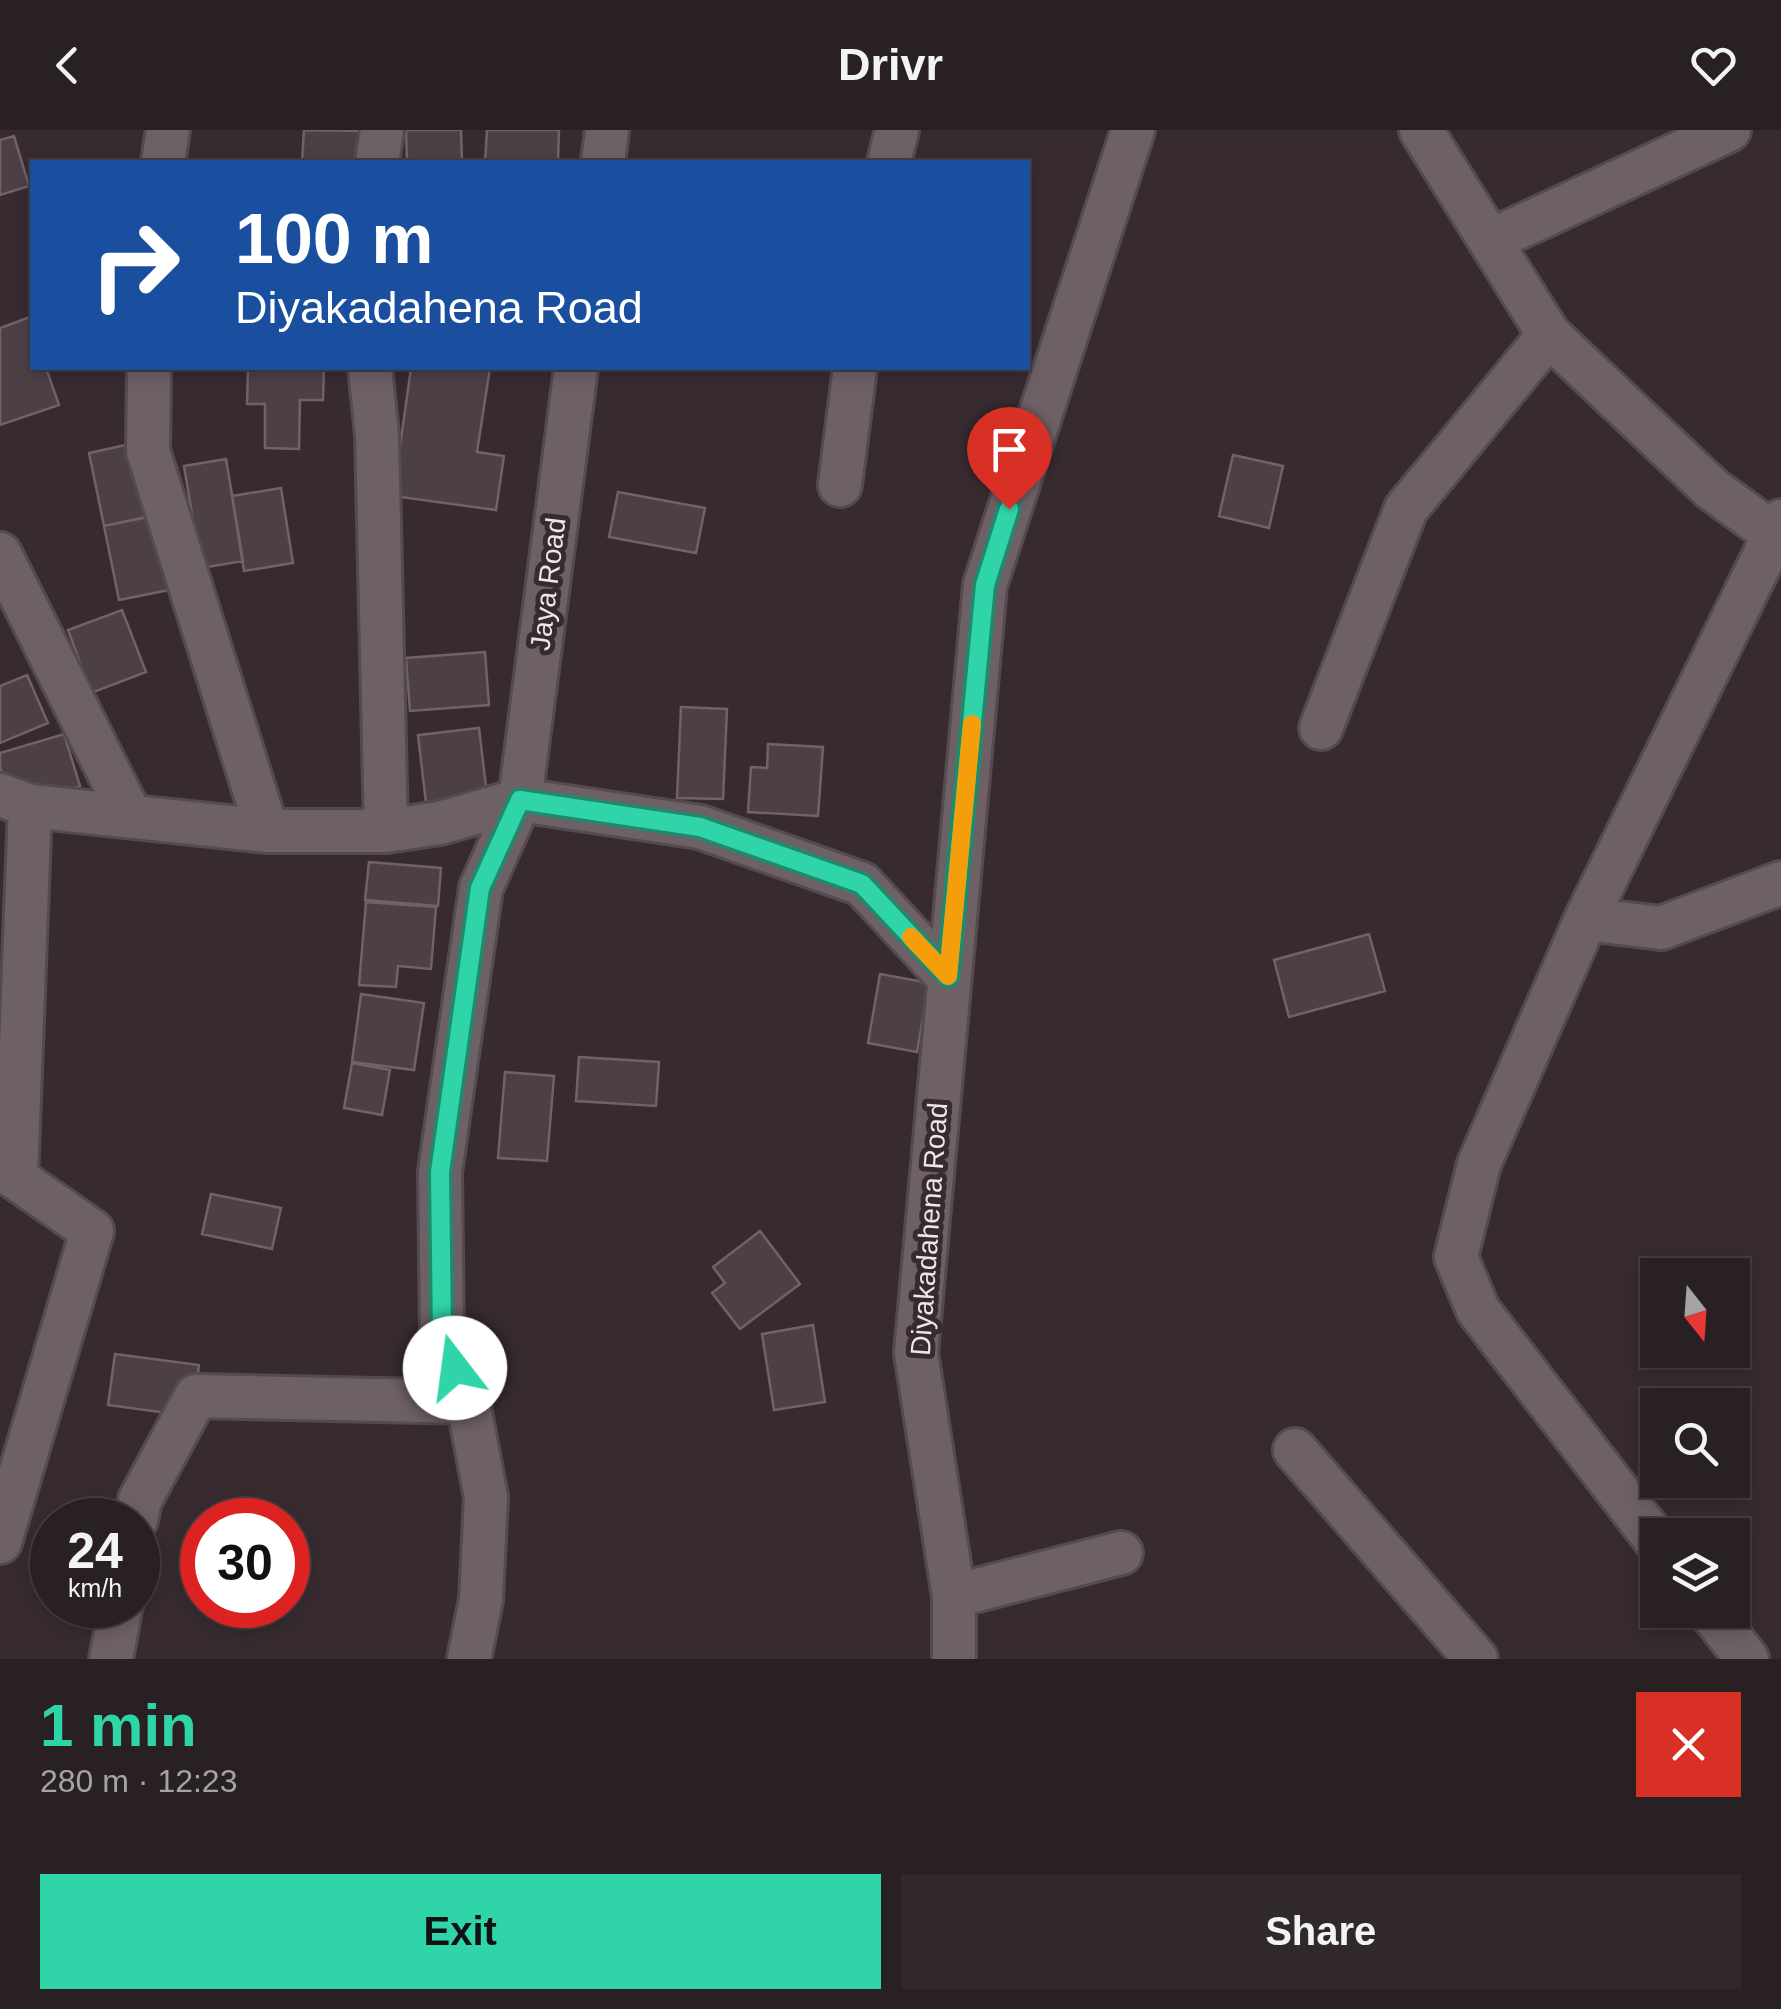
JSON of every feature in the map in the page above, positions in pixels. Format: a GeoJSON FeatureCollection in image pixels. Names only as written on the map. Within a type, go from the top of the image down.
{"type":"FeatureCollection","features":[{"type":"Feature","properties":{"kind":"street"},"geometry":{"type":"LineString","coordinates":[[163,160],[168,130]]}},
{"type":"Feature","properties":{"kind":"street"},"geometry":{"type":"LineString","coordinates":[[378,160],[382,130]]}},
{"type":"Feature","properties":{"kind":"street"},"geometry":{"type":"LineString","coordinates":[[602,160],[607,130]]}},
{"type":"Feature","properties":{"kind":"street"},"geometry":{"type":"LineString","coordinates":[[889,160],[896,130]]}},
{"type":"Feature","properties":{"kind":"street","name":"Diyakadahena Road"},"geometry":{"type":"LineString","coordinates":[[954,1659],[954,1596],[916,1352],[985,585],[1132,130]]}},
{"type":"Feature","properties":{"kind":"street"},"geometry":{"type":"LineString","coordinates":[[1422,130],[1550,334],[1712,490],[1777,527],[1586,919],[1479,1164],[1456,1257],[1478,1310],[1640,1520]]}},
{"type":"Feature","properties":{"kind":"street"},"geometry":{"type":"LineString","coordinates":[[1492,240],[1728,130]]}},
{"type":"Feature","properties":{"kind":"street"},"geometry":{"type":"LineString","coordinates":[[1322,728],[1406,509],[1550,334]]}},
{"type":"Feature","properties":{"kind":"street"},"geometry":{"type":"LineString","coordinates":[[150,370],[148,450],[268,831]]}},
{"type":"Feature","properties":{"kind":"street"},"geometry":{"type":"LineString","coordinates":[[370,370],[377,435],[386,831]]}},
{"type":"Feature","properties":{"kind":"street","name":"Jaya Road"},"geometry":{"type":"LineString","coordinates":[[469,1659],[481,1600],[486,1497],[468,1402],[442,1334],[440,1172],[480,888],[520,800],[576,370]]}},
{"type":"Feature","properties":{"kind":"street"},"geometry":{"type":"LineString","coordinates":[[840,486],[855,370]]}},
{"type":"Feature","properties":{"kind":"street"},"geometry":{"type":"LineString","coordinates":[[0,554],[130,814]]}},
{"type":"Feature","properties":{"kind":"street"},"geometry":{"type":"LineString","coordinates":[[0,1542],[92,1231],[8,1172],[15,801],[268,831],[386,831],[440,823],[520,800],[700,827],[862,884],[948,976]]}},
{"type":"Feature","properties":{"kind":"street"},"geometry":{"type":"LineString","coordinates":[[1586,919],[1661,928],[1781,883]]}},
{"type":"Feature","properties":{"kind":"street"},"geometry":{"type":"LineString","coordinates":[[141,1498],[196,1396],[468,1402]]}},
{"type":"Feature","properties":{"kind":"street"},"geometry":{"type":"LineString","coordinates":[[1296,1450],[1476,1659]]}},
{"type":"Feature","properties":{"kind":"street"},"geometry":{"type":"LineString","coordinates":[[954,1596],[1121,1553]]}},
{"type":"Feature","properties":{"kind":"street"},"geometry":{"type":"LineString","coordinates":[[111,1659],[117,1628]]}},
{"type":"Feature","properties":{"kind":"street"},"geometry":{"type":"LineString","coordinates":[[1723,1628],[1747,1659]]}},
{"type":"Feature","properties":{"kind":"building"},"geometry":{"type":"Polygon","coordinates":[[[304,130],[363,131],[360,160],[302,160],[304,130]]]}},
{"type":"Feature","properties":{"kind":"building"},"geometry":{"type":"Polygon","coordinates":[[[406,130],[461,130],[462,160],[407,160],[406,130]]]}},
{"type":"Feature","properties":{"kind":"building"},"geometry":{"type":"Polygon","coordinates":[[[487,130],[559,130],[558,160],[485,160],[487,130]]]}},
{"type":"Feature","properties":{"kind":"building"},"geometry":{"type":"Polygon","coordinates":[[[14,136],[29,186],[0,195],[0,140],[14,136]]]}},
{"type":"Feature","properties":{"kind":"building"},"geometry":{"type":"Polygon","coordinates":[[[30,317],[30,370],[47,370],[59,405],[0,425],[0,328],[30,317]]]}},
{"type":"Feature","properties":{"kind":"building"},"geometry":{"type":"Polygon","coordinates":[[[248,370],[324,370],[323,400],[300,400],[299,449],[265,448],[265,404],[247,404],[248,370]]]}},
{"type":"Feature","properties":{"kind":"building"},"geometry":{"type":"Polygon","coordinates":[[[411,370],[490,370],[477,452],[504,456],[496,510],[393,496],[411,370]]]}},
{"type":"Feature","properties":{"kind":"building"},"geometry":{"type":"Polygon","coordinates":[[[135,443],[151,516],[104,526],[89,453],[135,443]]]}},
{"type":"Feature","properties":{"kind":"building"},"geometry":{"type":"Polygon","coordinates":[[[1233,455],[1283,466],[1269,528],[1219,516],[1233,455]]]}},
{"type":"Feature","properties":{"kind":"building"},"geometry":{"type":"Polygon","coordinates":[[[226,459],[243,561],[201,568],[184,466],[226,459]]]}},
{"type":"Feature","properties":{"kind":"building"},"geometry":{"type":"Polygon","coordinates":[[[281,488],[293,563],[244,571],[232,496],[281,488]]]}},
{"type":"Feature","properties":{"kind":"building"},"geometry":{"type":"Polygon","coordinates":[[[618,492],[705,508],[696,553],[609,537],[618,492]]]}},
{"type":"Feature","properties":{"kind":"building"},"geometry":{"type":"Polygon","coordinates":[[[158,515],[174,589],[119,600],[104,526],[158,515]]]}},
{"type":"Feature","properties":{"kind":"building"},"geometry":{"type":"Polygon","coordinates":[[[122,610],[146,672],[91,693],[68,630],[122,610]]]}},
{"type":"Feature","properties":{"kind":"building"},"geometry":{"type":"Polygon","coordinates":[[[485,652],[489,705],[410,711],[406,658],[485,652]]]}},
{"type":"Feature","properties":{"kind":"building"},"geometry":{"type":"Polygon","coordinates":[[[27,675],[48,723],[0,743],[0,686],[27,675]]]}},
{"type":"Feature","properties":{"kind":"building"},"geometry":{"type":"Polygon","coordinates":[[[681,707],[727,709],[723,799],[677,798],[681,707]]]}},
{"type":"Feature","properties":{"kind":"building"},"geometry":{"type":"Polygon","coordinates":[[[479,728],[487,795],[426,803],[418,735],[479,728]]]}},
{"type":"Feature","properties":{"kind":"building"},"geometry":{"type":"Polygon","coordinates":[[[64,734],[80,786],[12,806],[0,753],[64,734]]]}},
{"type":"Feature","properties":{"kind":"building"},"geometry":{"type":"Polygon","coordinates":[[[768,744],[823,747],[818,816],[748,812],[751,767],[767,768],[768,744]]]}},
{"type":"Feature","properties":{"kind":"building"},"geometry":{"type":"Polygon","coordinates":[[[369,862],[441,868],[438,906],[365,900],[369,862]]]}},
{"type":"Feature","properties":{"kind":"building"},"geometry":{"type":"Polygon","coordinates":[[[366,902],[436,907],[431,969],[398,966],[396,987],[359,985],[366,902]]]}},
{"type":"Feature","properties":{"kind":"building"},"geometry":{"type":"Polygon","coordinates":[[[1369,934],[1385,991],[1289,1017],[1274,960],[1369,934]]]}},
{"type":"Feature","properties":{"kind":"building"},"geometry":{"type":"Polygon","coordinates":[[[880,974],[929,983],[917,1052],[868,1043],[880,974]]]}},
{"type":"Feature","properties":{"kind":"building"},"geometry":{"type":"Polygon","coordinates":[[[361,994],[424,1003],[414,1070],[352,1062],[361,994]]]}},
{"type":"Feature","properties":{"kind":"building"},"geometry":{"type":"Polygon","coordinates":[[[579,1057],[659,1062],[656,1106],[576,1101],[579,1057]]]}},
{"type":"Feature","properties":{"kind":"building"},"geometry":{"type":"Polygon","coordinates":[[[352,1063],[390,1070],[382,1115],[344,1108],[352,1063]]]}},
{"type":"Feature","properties":{"kind":"building"},"geometry":{"type":"Polygon","coordinates":[[[505,1072],[554,1076],[547,1161],[498,1158],[505,1072]]]}},
{"type":"Feature","properties":{"kind":"building"},"geometry":{"type":"Polygon","coordinates":[[[211,1194],[281,1208],[272,1249],[202,1234],[211,1194]]]}},
{"type":"Feature","properties":{"kind":"building"},"geometry":{"type":"Polygon","coordinates":[[[760,1231],[800,1284],[740,1329],[712,1293],[725,1283],[713,1267],[760,1231]]]}},
{"type":"Feature","properties":{"kind":"building"},"geometry":{"type":"Polygon","coordinates":[[[813,1325],[825,1402],[774,1410],[762,1334],[813,1325]]]}},
{"type":"Feature","properties":{"kind":"building"},"geometry":{"type":"Polygon","coordinates":[[[115,1354],[199,1365],[196,1387],[181,1415],[108,1405],[115,1354]]]}},
{"type":"Feature","properties":{"kind":"slow traffic"},"geometry":{"type":"LineString","coordinates":[[911,937],[948,976],[972,724]]}},
{"type":"Feature","properties":{"kind":"route"},"geometry":{"type":"LineString","coordinates":[[455,1368],[442,1334],[440,1172],[480,888],[520,800],[700,827],[862,884],[948,976],[985,585],[1009,509]]}}]}
